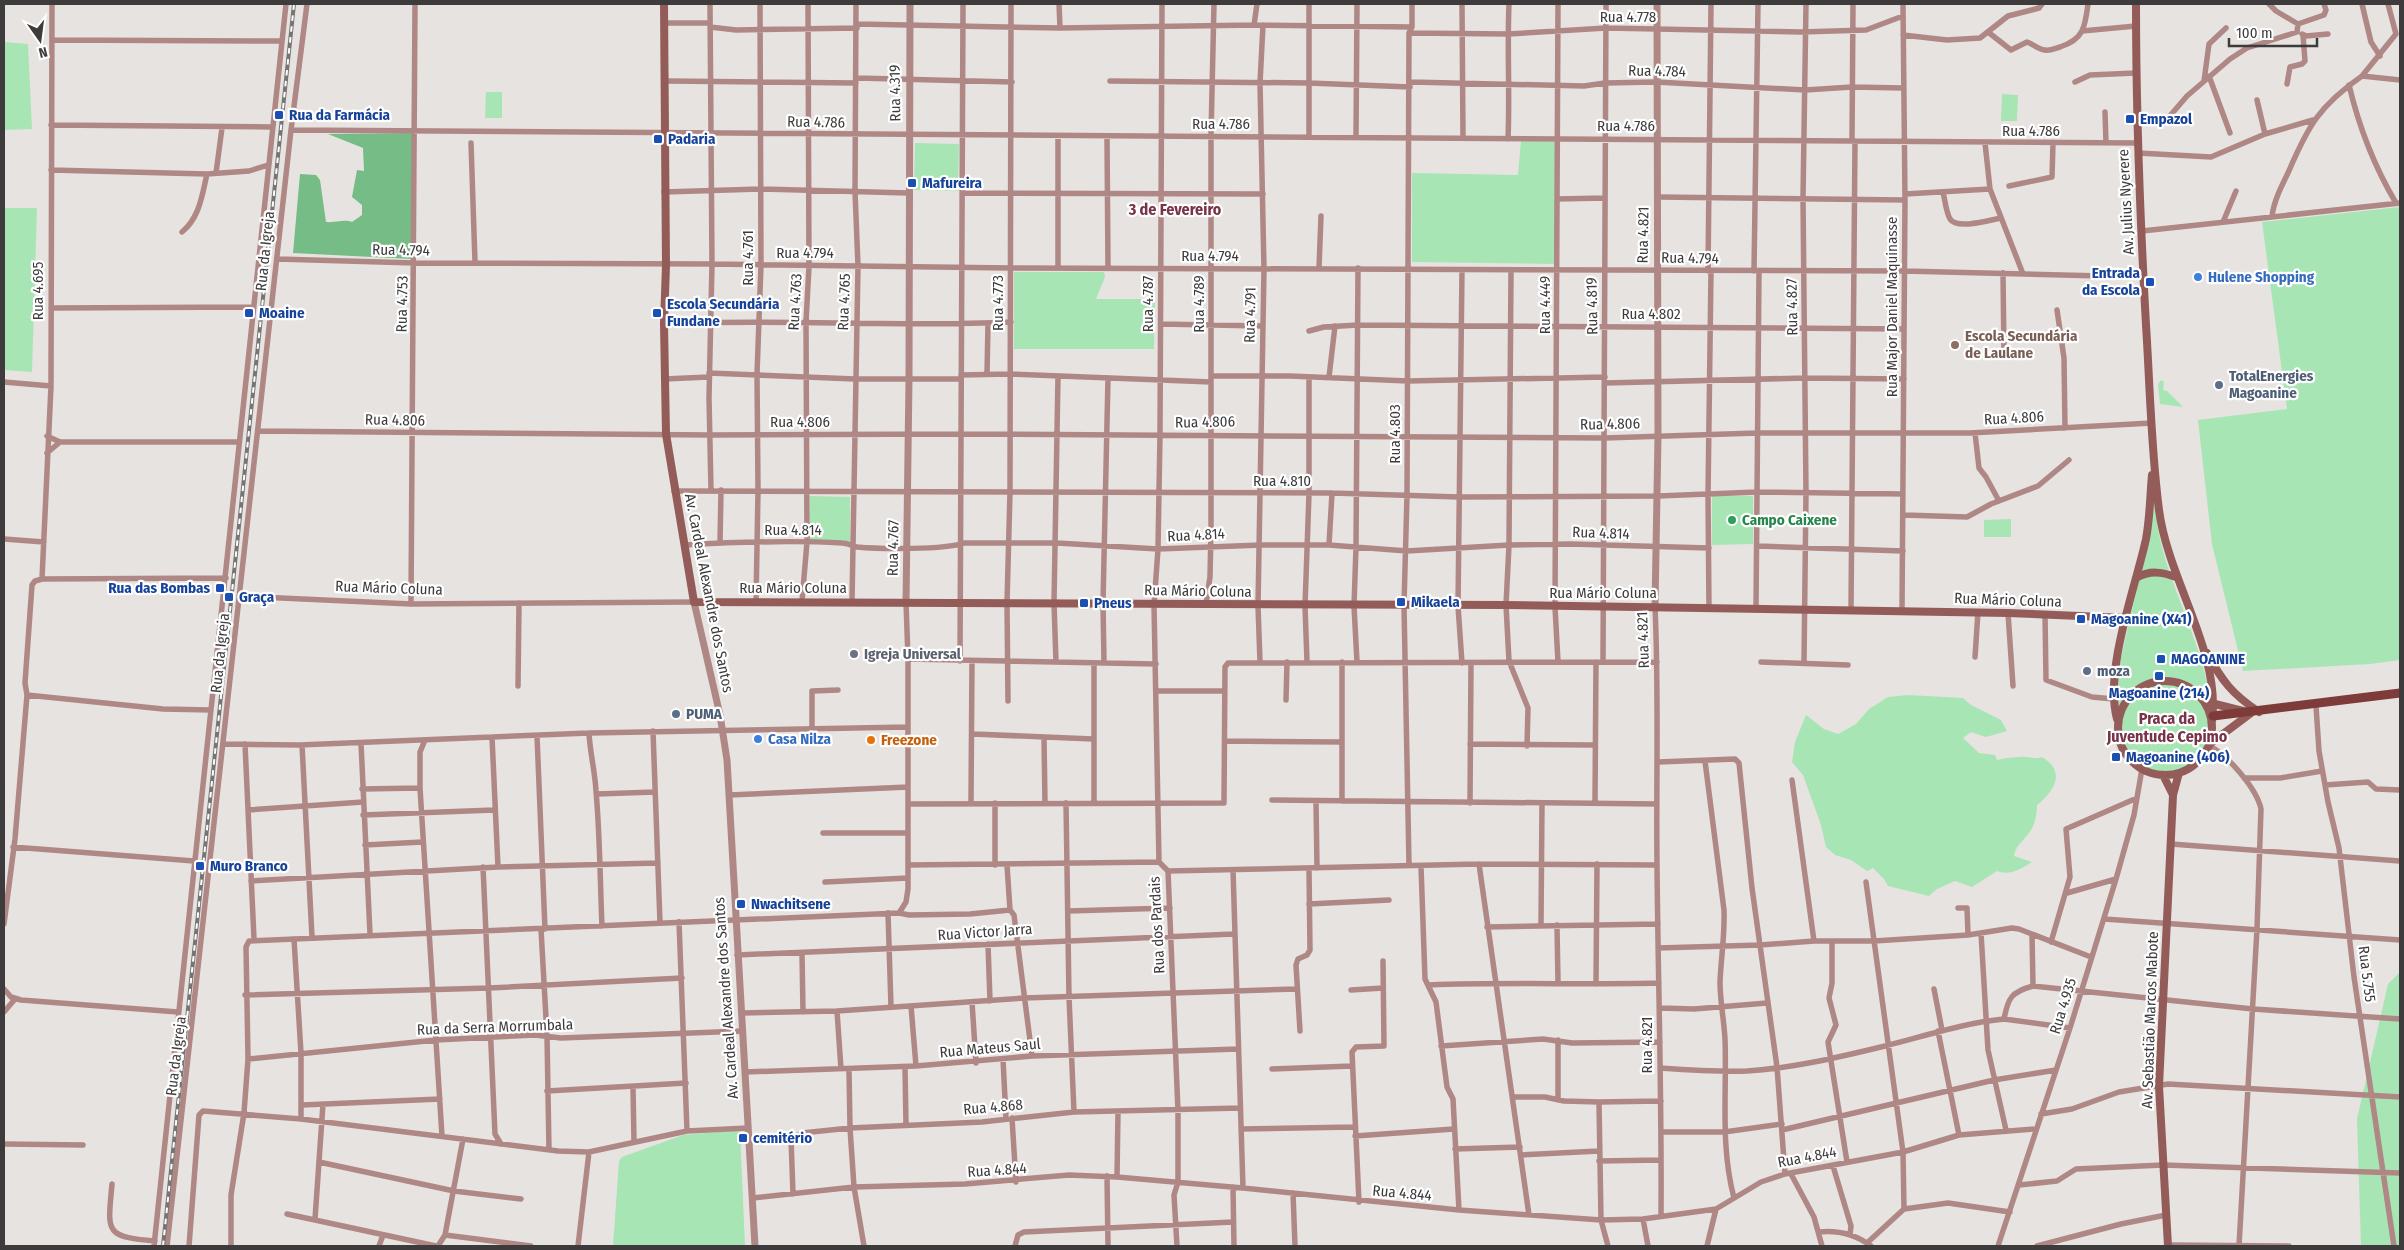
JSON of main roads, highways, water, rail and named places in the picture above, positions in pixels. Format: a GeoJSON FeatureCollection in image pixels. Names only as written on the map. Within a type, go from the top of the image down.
{"type":"FeatureCollection","features":[{"type":"Feature","properties":{"kind":"main road","name":"Av. Cardeal Alexandre dos Santos"},"geometry":{"type":"LineString","coordinates":[[664,4],[666,81],[664,378],[666,434],[694,602]]}},
{"type":"Feature","properties":{"kind":"main road","name":"Av. Julius Nyerere"},"geometry":{"type":"LineString","coordinates":[[2136,4],[2137,143],[2154,460],[2161,524],[2176,577],[2198,634],[2214,703],[2212,718]]}},
{"type":"Feature","properties":{"kind":"main road","name":"Av. Julius Nyerere"},"geometry":{"type":"LineString","coordinates":[[2117,725],[2114,699],[2118,656],[2124,618],[2146,537],[2154,460]]}},
{"type":"Feature","properties":{"kind":"main road"},"geometry":{"type":"LineString","coordinates":[[2136,578],[2142,574],[2159,572],[2176,577]]}},
{"type":"Feature","properties":{"kind":"main road","name":"Rua Mário Coluna"},"geometry":{"type":"LineString","coordinates":[[694,602],[1054,602],[1258,606],[1506,605],[1603,608],[1756,608],[1978,612],[2124,618]]}},
{"type":"Feature","properties":{"kind":"main road"},"geometry":{"type":"LineString","coordinates":[[2198,634],[2224,684],[2255,712]]}},
{"type":"Feature","properties":{"kind":"main road"},"geometry":{"type":"LineString","coordinates":[[2209,744],[2212,718],[2204,701],[2197,692],[2176,681],[2152,682],[2132,694],[2124,703],[2117,725],[2124,752],[2132,762],[2142,769],[2154,774],[2163,775],[2179,773],[2197,763],[2209,744],[2255,712]]}},
{"type":"Feature","properties":{"kind":"main road"},"geometry":{"type":"LineString","coordinates":[[2204,701],[2255,712],[2316,706],[2400,694]]}},
{"type":"Feature","properties":{"kind":"main road"},"geometry":{"type":"LineString","coordinates":[[2212,718],[2400,694]]}},
{"type":"Feature","properties":{"kind":"main road","name":"Av. Sebastião Marcos Mabote"},"geometry":{"type":"LineString","coordinates":[[2168,1245],[2159,1086],[2162,1000],[2172,844],[2172,795],[2179,773]]}},
{"type":"Feature","properties":{"kind":"main road","name":"Av. Sebastião Marcos Mabote"},"geometry":{"type":"LineString","coordinates":[[2163,775],[2172,795]]}},
{"type":"Feature","properties":{"kind":"railway"},"geometry":{"type":"LineString","coordinates":[[163,1246],[294,4]]}},
{"type":"Feature","properties":{"kind":"place","name":"Rua da Farmácia"},"geometry":{"type":"Point","coordinates":[279,115]}},
{"type":"Feature","properties":{"kind":"place","name":"Empazol"},"geometry":{"type":"Point","coordinates":[2130,119]}},
{"type":"Feature","properties":{"kind":"place","name":"Padaria"},"geometry":{"type":"Point","coordinates":[658,139]}},
{"type":"Feature","properties":{"kind":"place","name":"Mafureira"},"geometry":{"type":"Point","coordinates":[912,183]}},
{"type":"Feature","properties":{"kind":"place","name":"Hulene Shopping"},"geometry":{"type":"Point","coordinates":[2198,277]}},
{"type":"Feature","properties":{"kind":"place","name":"Entrada da Escola"},"geometry":{"type":"Point","coordinates":[2150,282]}},
{"type":"Feature","properties":{"kind":"place","name":"Moaine"},"geometry":{"type":"Point","coordinates":[249,313]}},
{"type":"Feature","properties":{"kind":"place","name":"Escola Secundária Fundane"},"geometry":{"type":"Point","coordinates":[657,313]}},
{"type":"Feature","properties":{"kind":"place","name":"Escola Secundária de Laulane"},"geometry":{"type":"Point","coordinates":[1955,345]}},
{"type":"Feature","properties":{"kind":"place","name":"TotalEnergies Magoanine"},"geometry":{"type":"Point","coordinates":[2219,385]}},
{"type":"Feature","properties":{"kind":"place","name":"Campo Caixene"},"geometry":{"type":"Point","coordinates":[1732,520]}},
{"type":"Feature","properties":{"kind":"place","name":"Rua das Bombas"},"geometry":{"type":"Point","coordinates":[220,588]}},
{"type":"Feature","properties":{"kind":"place","name":"Graça"},"geometry":{"type":"Point","coordinates":[229,597]}},
{"type":"Feature","properties":{"kind":"place","name":"Mikaela"},"geometry":{"type":"Point","coordinates":[1401,602]}},
{"type":"Feature","properties":{"kind":"place","name":"Pneus"},"geometry":{"type":"Point","coordinates":[1084,603]}},
{"type":"Feature","properties":{"kind":"place","name":"Magoanine (X41)"},"geometry":{"type":"Point","coordinates":[2081,619]}},
{"type":"Feature","properties":{"kind":"place","name":"Igreja Universal"},"geometry":{"type":"Point","coordinates":[854,654]}},
{"type":"Feature","properties":{"kind":"place","name":"MAGOANINE"},"geometry":{"type":"Point","coordinates":[2161,659]}},
{"type":"Feature","properties":{"kind":"place","name":"moza"},"geometry":{"type":"Point","coordinates":[2087,671]}},
{"type":"Feature","properties":{"kind":"place","name":"Magoanine (214)"},"geometry":{"type":"Point","coordinates":[2159,676]}},
{"type":"Feature","properties":{"kind":"place","name":"PUMA"},"geometry":{"type":"Point","coordinates":[676,714]}},
{"type":"Feature","properties":{"kind":"place","name":"Casa Nilza"},"geometry":{"type":"Point","coordinates":[758,739]}},
{"type":"Feature","properties":{"kind":"place","name":"Freezone"},"geometry":{"type":"Point","coordinates":[871,740]}},
{"type":"Feature","properties":{"kind":"place","name":"Magoanine (406)"},"geometry":{"type":"Point","coordinates":[2116,757]}},
{"type":"Feature","properties":{"kind":"place","name":"Muro Branco"},"geometry":{"type":"Point","coordinates":[200,866]}},
{"type":"Feature","properties":{"kind":"place","name":"Nwachitsene"},"geometry":{"type":"Point","coordinates":[741,904]}},
{"type":"Feature","properties":{"kind":"place","name":"cemitério"},"geometry":{"type":"Point","coordinates":[743,1138]}},
{"type":"Feature","properties":{"kind":"district","name":"3 de Fevereiro"},"geometry":{"type":"Point","coordinates":[1175,209]}},
{"type":"Feature","properties":{"kind":"district","name":"Praca da Juventude Cepimo"},"geometry":{"type":"Point","coordinates":[2167,727]}}]}
